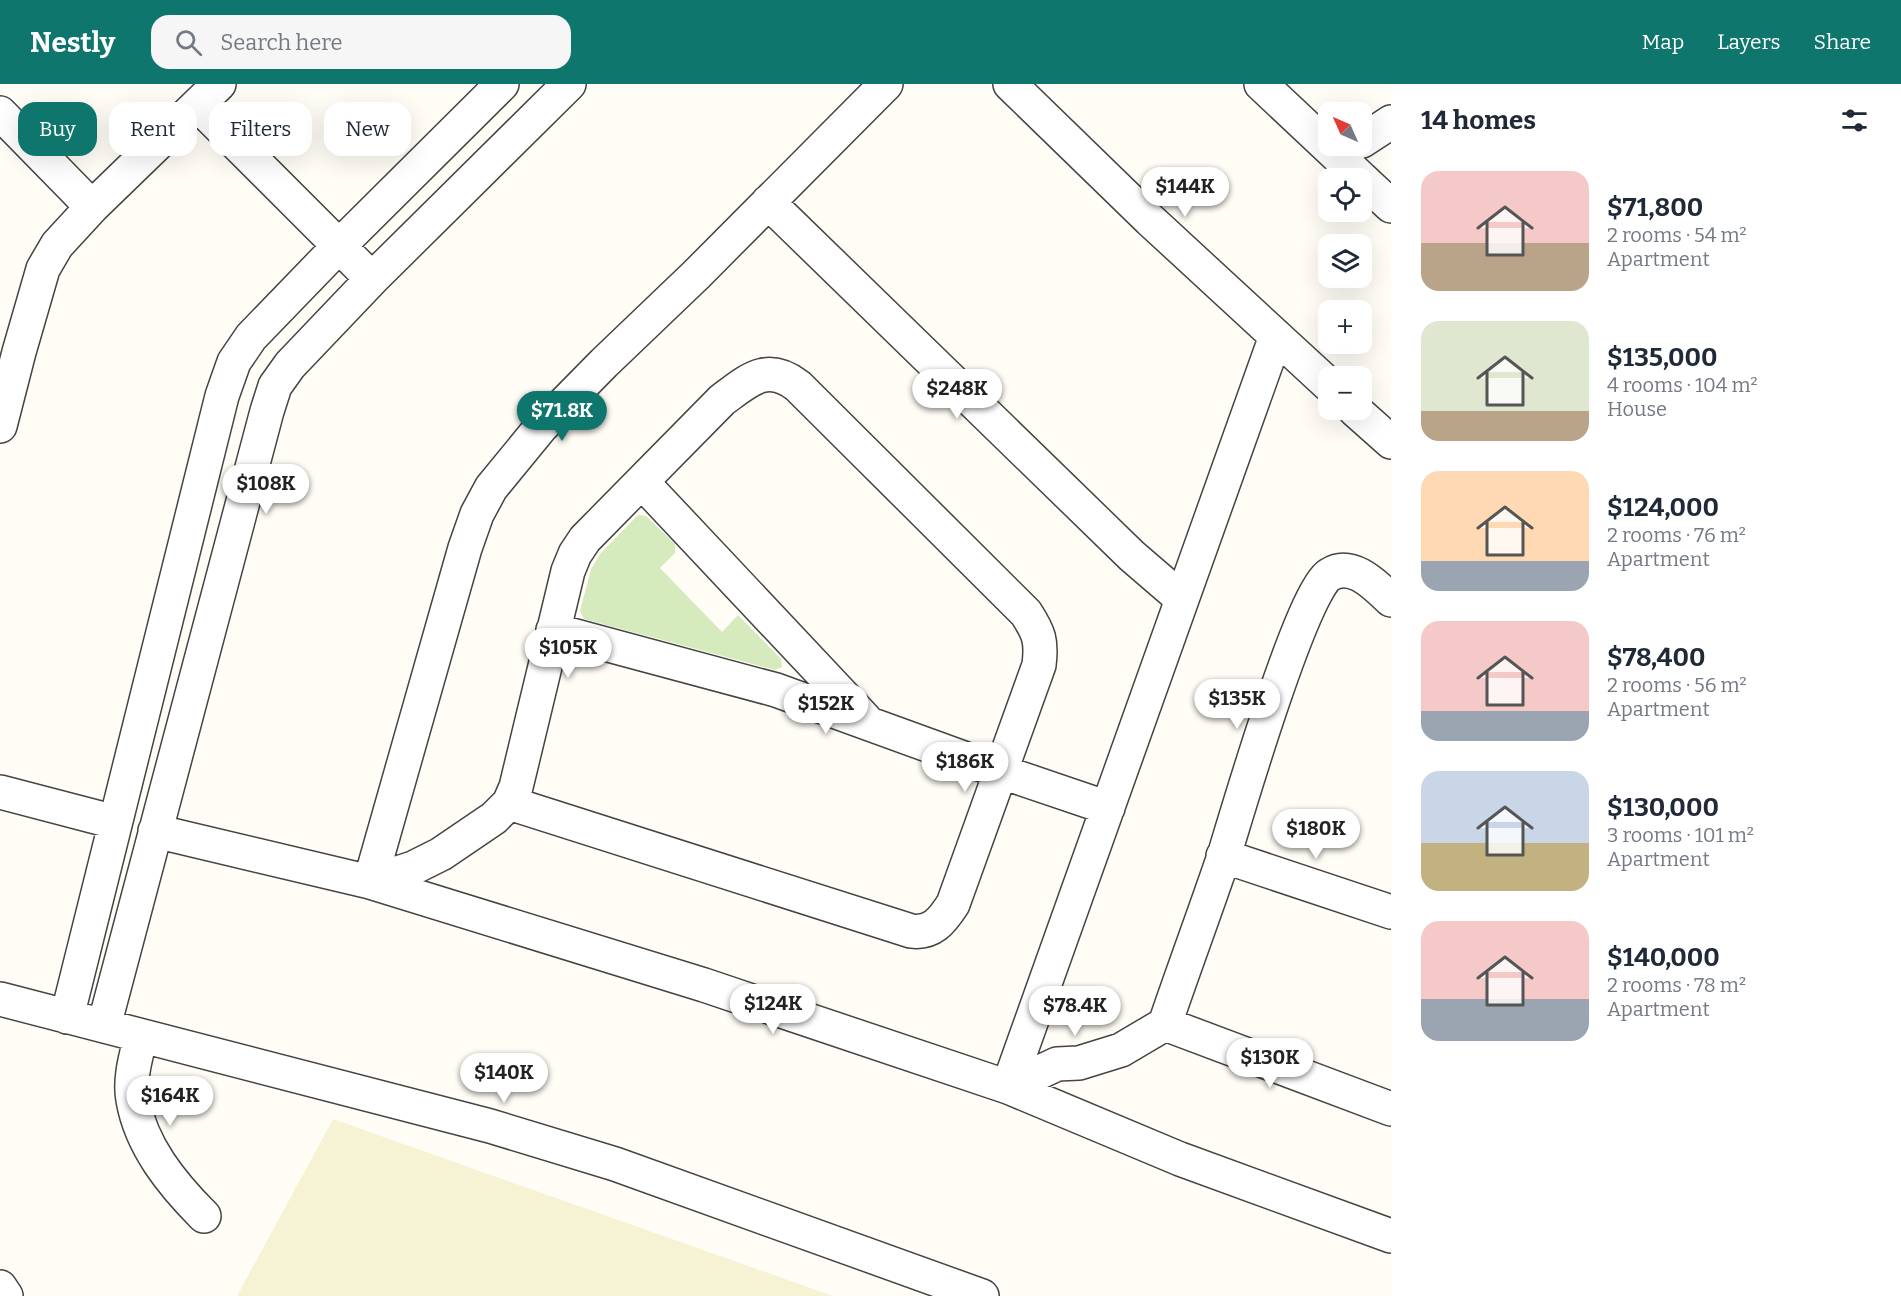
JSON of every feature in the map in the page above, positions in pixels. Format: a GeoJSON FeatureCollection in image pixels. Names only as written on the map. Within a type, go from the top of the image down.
{"type":"FeatureCollection","features":[{"type":"Feature","properties":{"kind":"street"},"geometry":{"type":"LineString","coordinates":[[67,1017],[222,396],[234,362],[251,337],[502,84]]}},
{"type":"Feature","properties":{"kind":"street"},"geometry":{"type":"LineString","coordinates":[[104,1026],[275,386],[290,365],[372,279],[568,84]]}},
{"type":"Feature","properties":{"kind":"street"},"geometry":{"type":"LineString","coordinates":[[370,882],[465,548],[477,514],[491,488],[541,428],[604,363],[696,275],[886,84]]}},
{"type":"Feature","properties":{"kind":"street"},"geometry":{"type":"LineString","coordinates":[[1010,84],[1150,220],[1318,376]]}},
{"type":"Feature","properties":{"kind":"street"},"geometry":{"type":"LineString","coordinates":[[1261,84],[1357,161],[1391,206]]}},
{"type":"Feature","properties":{"kind":"street"},"geometry":{"type":"LineString","coordinates":[[2,412],[43,269],[57,245],[92,207],[209,95],[339,246],[372,279]]}},
{"type":"Feature","properties":{"kind":"street"},"geometry":{"type":"LineString","coordinates":[[0,113],[92,207]]}},
{"type":"Feature","properties":{"kind":"street"},"geometry":{"type":"LineString","coordinates":[[1357,161],[1391,122]]}},
{"type":"Feature","properties":{"kind":"street"},"geometry":{"type":"LineString","coordinates":[[768,202],[1132,556],[1182,599]]}},
{"type":"Feature","properties":{"kind":"street"},"geometry":{"type":"LineString","coordinates":[[1008,1087],[1276,336]]}},
{"type":"Feature","properties":{"kind":"street"},"geometry":{"type":"LineString","coordinates":[[370,882],[412,868],[441,854],[494,818],[509,803],[516,787],[574,554],[585,539],[722,400],[759,376],[773,373],[786,377],[798,386],[1026,613],[1038,632],[1041,648],[1039,665],[999,771],[954,904],[943,920],[931,929],[922,932],[911,931],[509,803]]}},
{"type":"Feature","properties":{"kind":"street"},"geometry":{"type":"LineString","coordinates":[[1366,420],[1391,442]]}},
{"type":"Feature","properties":{"kind":"street"},"geometry":{"type":"LineString","coordinates":[[642,482],[870,724]]}},
{"type":"Feature","properties":{"kind":"street"},"geometry":{"type":"LineString","coordinates":[[1008,1087],[1057,1065],[1078,1063],[1121,1050],[1165,1024],[1282,678],[1316,590],[1329,575],[1343,571],[1359,573],[1391,600]]}},
{"type":"Feature","properties":{"kind":"street"},"geometry":{"type":"LineString","coordinates":[[554,630],[776,690],[1108,808]]}},
{"type":"Feature","properties":{"kind":"street"},"geometry":{"type":"LineString","coordinates":[[0,792],[115,822]]}},
{"type":"Feature","properties":{"kind":"street"},"geometry":{"type":"LineString","coordinates":[[155,831],[370,882],[704,985],[1008,1087],[1180,1159],[1391,1236]]}},
{"type":"Feature","properties":{"kind":"street"},"geometry":{"type":"LineString","coordinates":[[1223,856],[1388,903]]}},
{"type":"Feature","properties":{"kind":"street"},"geometry":{"type":"LineString","coordinates":[[0,999],[490,1126],[615,1164],[982,1296]]}},
{"type":"Feature","properties":{"kind":"street"},"geometry":{"type":"LineString","coordinates":[[1165,1024],[1391,1109]]}},
{"type":"Feature","properties":{"kind":"street"},"geometry":{"type":"LineString","coordinates":[[141,1036],[133,1073],[133,1099],[140,1124],[163,1169],[181,1193],[204,1216]]}},
{"type":"Feature","properties":{"kind":"street"},"geometry":{"type":"LineString","coordinates":[[0,1287],[6,1296]]}},
{"type":"Feature","properties":{"kind":"shaded area"},"geometry":{"type":"Polygon","coordinates":[[[333,1119],[833,1296],[237,1296],[333,1119]]]}},
{"type":"Feature","properties":{"kind":"green space"},"geometry":{"type":"Polygon","coordinates":[[[638,515],[646,516],[675,544],[675,553],[660,568],[722,632],[738,615],[781,659],[782,667],[775,670],[584,619],[580,611],[591,569],[600,554],[638,515]]]}}]}
